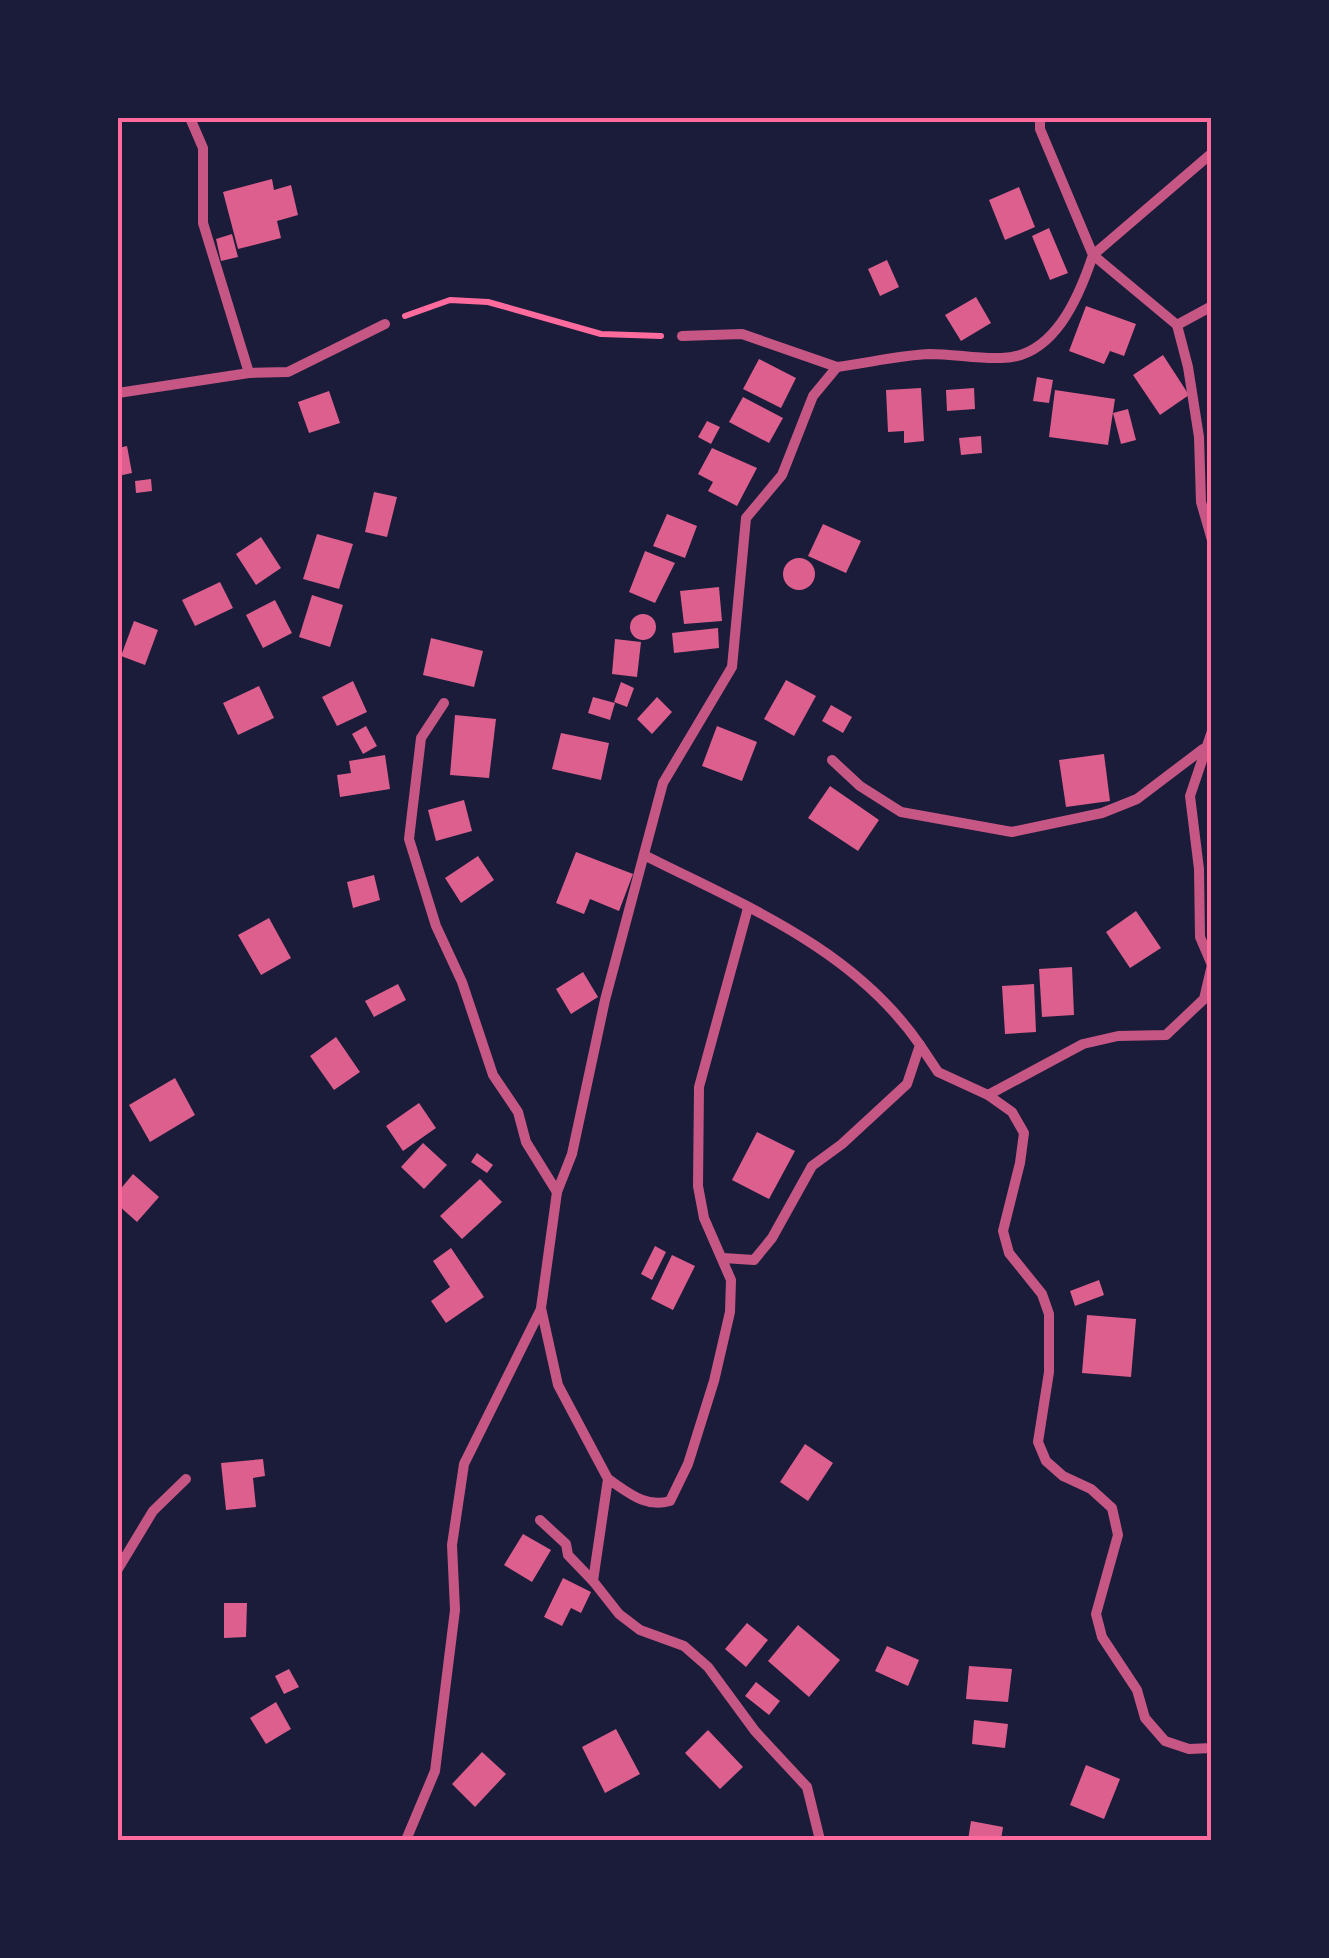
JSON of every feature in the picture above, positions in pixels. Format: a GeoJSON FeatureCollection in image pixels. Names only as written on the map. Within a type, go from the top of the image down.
{"type":"FeatureCollection","features":[{"type":"Feature","properties":{"kind":"street"},"geometry":{"type":"LineString","coordinates":[[190,118],[203,148],[203,223],[249,374]]}},
{"type":"Feature","properties":{"kind":"street"},"geometry":{"type":"LineString","coordinates":[[1040,118],[1040,129],[1094,255],[1177,325],[1200,437],[1201,502],[1212,540]]}},
{"type":"Feature","properties":{"kind":"street"},"geometry":{"type":"LineString","coordinates":[[682,336],[742,334],[837,367],[928,354],[1021,356],[1050,338],[1083,286],[1094,255],[1212,153]]}},
{"type":"Feature","properties":{"kind":"street"},"geometry":{"type":"LineString","coordinates":[[1177,325],[1212,306]]}},
{"type":"Feature","properties":{"kind":"street"},"geometry":{"type":"LineString","coordinates":[[118,393],[288,372],[386,324]]}},
{"type":"Feature","properties":{"kind":"street"},"geometry":{"type":"LineString","coordinates":[[406,1840],[435,1771],[455,1610],[452,1545],[464,1464],[541,1308],[557,1192],[572,1154],[605,1000],[663,783],[732,667],[746,518],[782,475],[813,396],[837,367]]}},
{"type":"Feature","properties":{"kind":"street"},"geometry":{"type":"LineString","coordinates":[[444,703],[421,738],[409,839],[436,926],[462,982],[493,1076],[518,1112],[526,1142],[557,1192]]}},
{"type":"Feature","properties":{"kind":"street"},"geometry":{"type":"LineString","coordinates":[[988,1095],[1083,1044],[1118,1036],[1166,1035],[1204,999],[1212,965],[1200,936],[1200,868],[1190,796],[1212,731]]}},
{"type":"Feature","properties":{"kind":"street"},"geometry":{"type":"LineString","coordinates":[[832,760],[860,786],[901,812],[1012,832],[1102,813],[1137,800],[1203,749]]}},
{"type":"Feature","properties":{"kind":"street"},"geometry":{"type":"LineString","coordinates":[[644,855],[807,938],[884,997],[938,1072],[988,1095],[1012,1112],[1024,1133],[1004,1231],[1009,1253],[1042,1294],[1049,1314],[1049,1372],[1038,1442],[1046,1461],[1063,1476],[1092,1488],[1112,1508],[1118,1535],[1096,1614],[1102,1637],[1138,1690],[1144,1718],[1165,1740],[1189,1749],[1212,1748]]}},
{"type":"Feature","properties":{"kind":"street"},"geometry":{"type":"LineString","coordinates":[[541,1308],[558,1385],[608,1479],[654,1505],[670,1501],[714,1380],[730,1312],[730,1280],[704,1218],[698,1186],[699,1088],[748,908]]}},
{"type":"Feature","properties":{"kind":"street"},"geometry":{"type":"LineString","coordinates":[[723,1258],[754,1260],[772,1238],[812,1166],[908,1084],[920,1045]]}},
{"type":"Feature","properties":{"kind":"street"},"geometry":{"type":"LineString","coordinates":[[118,1570],[153,1511],[186,1479]]}},
{"type":"Feature","properties":{"kind":"street"},"geometry":{"type":"LineString","coordinates":[[593,1581],[608,1479]]}},
{"type":"Feature","properties":{"kind":"street"},"geometry":{"type":"LineString","coordinates":[[540,1520],[566,1544],[568,1555],[618,1614],[640,1630],[684,1646],[708,1667],[755,1731],[807,1788],[820,1840]]}},
{"type":"Feature","properties":{"kind":"path"},"geometry":{"type":"LineString","coordinates":[[386,324],[450,300],[488,302],[601,334],[682,336]]}},
{"type":"Feature","properties":{"kind":"building"},"geometry":{"type":"Polygon","coordinates":[[[272,179],[274,190],[291,185],[298,215],[277,221],[281,238],[238,249],[223,192],[272,179]]]}},
{"type":"Feature","properties":{"kind":"building"},"geometry":{"type":"Polygon","coordinates":[[[1019,187],[1035,227],[1005,240],[989,200],[1019,187]]]}},
{"type":"Feature","properties":{"kind":"building"},"geometry":{"type":"Polygon","coordinates":[[[1049,228],[1068,273],[1050,280],[1032,236],[1049,228]]]}},
{"type":"Feature","properties":{"kind":"building"},"geometry":{"type":"Polygon","coordinates":[[[232,234],[238,257],[221,261],[216,239],[232,234]]]}},
{"type":"Feature","properties":{"kind":"building"},"geometry":{"type":"Polygon","coordinates":[[[887,260],[899,287],[880,296],[868,269],[887,260]]]}},
{"type":"Feature","properties":{"kind":"building"},"geometry":{"type":"Polygon","coordinates":[[[976,297],[991,323],[961,341],[945,315],[976,297]]]}},
{"type":"Feature","properties":{"kind":"building"},"geometry":{"type":"Polygon","coordinates":[[[1086,306],[1136,324],[1124,356],[1110,351],[1104,364],[1069,351],[1086,306]]]}},
{"type":"Feature","properties":{"kind":"building"},"geometry":{"type":"Polygon","coordinates":[[[1163,355],[1189,395],[1160,415],[1133,375],[1163,355]]]}},
{"type":"Feature","properties":{"kind":"building"},"geometry":{"type":"Polygon","coordinates":[[[759,359],[796,378],[781,408],[743,389],[759,359]]]}},
{"type":"Feature","properties":{"kind":"building"},"geometry":{"type":"Polygon","coordinates":[[[1037,377],[1053,380],[1049,403],[1033,401],[1037,377]]]}},
{"type":"Feature","properties":{"kind":"building"},"geometry":{"type":"Polygon","coordinates":[[[921,388],[924,441],[904,443],[904,431],[888,432],[886,390],[921,388]]]}},
{"type":"Feature","properties":{"kind":"building"},"geometry":{"type":"Polygon","coordinates":[[[974,388],[975,409],[947,411],[946,390],[974,388]]]}},
{"type":"Feature","properties":{"kind":"building"},"geometry":{"type":"Polygon","coordinates":[[[1055,390],[1115,399],[1108,445],[1049,437],[1055,390]]]}},
{"type":"Feature","properties":{"kind":"building"},"geometry":{"type":"Polygon","coordinates":[[[329,391],[340,423],[309,433],[298,402],[329,391]]]}},
{"type":"Feature","properties":{"kind":"building"},"geometry":{"type":"Polygon","coordinates":[[[743,397],[783,418],[769,443],[729,422],[743,397]]]}},
{"type":"Feature","properties":{"kind":"building"},"geometry":{"type":"Polygon","coordinates":[[[1128,409],[1136,440],[1121,444],[1113,413],[1128,409]]]}},
{"type":"Feature","properties":{"kind":"building"},"geometry":{"type":"Polygon","coordinates":[[[707,421],[720,427],[711,444],[698,437],[707,421]]]}},
{"type":"Feature","properties":{"kind":"building"},"geometry":{"type":"Polygon","coordinates":[[[981,436],[982,453],[961,455],[959,438],[981,436]]]}},
{"type":"Feature","properties":{"kind":"building"},"geometry":{"type":"Polygon","coordinates":[[[127,446],[132,473],[118,476],[118,448],[127,446]]]}},
{"type":"Feature","properties":{"kind":"building"},"geometry":{"type":"Polygon","coordinates":[[[712,448],[757,468],[737,506],[708,491],[713,482],[698,474],[712,448]]]}},
{"type":"Feature","properties":{"kind":"building"},"geometry":{"type":"Polygon","coordinates":[[[151,479],[152,491],[136,493],[135,481],[151,479]]]}},
{"type":"Feature","properties":{"kind":"building"},"geometry":{"type":"Polygon","coordinates":[[[374,492],[397,497],[387,537],[365,532],[374,492]]]}},
{"type":"Feature","properties":{"kind":"building"},"geometry":{"type":"Polygon","coordinates":[[[667,514],[697,526],[685,558],[653,546],[667,514]]]}},
{"type":"Feature","properties":{"kind":"building"},"geometry":{"type":"Polygon","coordinates":[[[823,524],[861,541],[846,573],[808,556],[823,524]]]}},
{"type":"Feature","properties":{"kind":"building"},"geometry":{"type":"Polygon","coordinates":[[[317,534],[353,544],[339,589],[303,579],[317,534]]]}},
{"type":"Feature","properties":{"kind":"building"},"geometry":{"type":"Polygon","coordinates":[[[261,537],[281,568],[256,585],[236,554],[261,537]]]}},
{"type":"Feature","properties":{"kind":"building"},"geometry":{"type":"Polygon","coordinates":[[[645,551],[675,563],[655,603],[629,592],[645,551]]]}},
{"type":"Feature","properties":{"kind":"building"},"geometry":{"type":"Polygon","coordinates":[[[799,558],[811,562],[815,574],[811,586],[799,590],[787,586],[783,574],[787,562],[799,558]]]}},
{"type":"Feature","properties":{"kind":"building"},"geometry":{"type":"Polygon","coordinates":[[[220,582],[233,608],[195,626],[182,600],[220,582]]]}},
{"type":"Feature","properties":{"kind":"building"},"geometry":{"type":"Polygon","coordinates":[[[719,587],[722,621],[684,624],[680,591],[719,587]]]}},
{"type":"Feature","properties":{"kind":"building"},"geometry":{"type":"Polygon","coordinates":[[[312,595],[343,605],[330,647],[299,637],[312,595]]]}},
{"type":"Feature","properties":{"kind":"building"},"geometry":{"type":"Polygon","coordinates":[[[275,600],[292,633],[263,648],[246,615],[275,600]]]}},
{"type":"Feature","properties":{"kind":"building"},"geometry":{"type":"Polygon","coordinates":[[[643,614],[652,618],[656,627],[652,636],[643,640],[634,636],[630,627],[634,618],[643,614]]]}},
{"type":"Feature","properties":{"kind":"building"},"geometry":{"type":"Polygon","coordinates":[[[134,621],[158,630],[145,665],[121,656],[134,621]]]}},
{"type":"Feature","properties":{"kind":"building"},"geometry":{"type":"Polygon","coordinates":[[[718,628],[719,648],[674,653],[672,633],[718,628]]]}},
{"type":"Feature","properties":{"kind":"building"},"geometry":{"type":"Polygon","coordinates":[[[431,638],[483,651],[474,687],[423,675],[431,638]]]}},
{"type":"Feature","properties":{"kind":"building"},"geometry":{"type":"Polygon","coordinates":[[[615,639],[641,642],[637,677],[612,674],[615,639]]]}},
{"type":"Feature","properties":{"kind":"building"},"geometry":{"type":"Polygon","coordinates":[[[786,680],[816,696],[794,736],[764,719],[786,680]]]}},
{"type":"Feature","properties":{"kind":"building"},"geometry":{"type":"Polygon","coordinates":[[[353,681],[367,712],[337,726],[322,697],[353,681]]]}},
{"type":"Feature","properties":{"kind":"building"},"geometry":{"type":"Polygon","coordinates":[[[621,682],[634,688],[627,707],[614,702],[621,682]]]}},
{"type":"Feature","properties":{"kind":"building"},"geometry":{"type":"Polygon","coordinates":[[[259,686],[274,718],[238,735],[223,703],[259,686]]]}},
{"type":"Feature","properties":{"kind":"building"},"geometry":{"type":"Polygon","coordinates":[[[593,697],[615,703],[610,720],[588,713],[593,697]]]}},
{"type":"Feature","properties":{"kind":"building"},"geometry":{"type":"Polygon","coordinates":[[[657,697],[672,712],[652,734],[637,719],[657,697]]]}},
{"type":"Feature","properties":{"kind":"building"},"geometry":{"type":"Polygon","coordinates":[[[831,705],[852,717],[843,733],[822,721],[831,705]]]}},
{"type":"Feature","properties":{"kind":"building"},"geometry":{"type":"Polygon","coordinates":[[[455,715],[496,719],[489,778],[450,775],[455,715]]]}},
{"type":"Feature","properties":{"kind":"building"},"geometry":{"type":"Polygon","coordinates":[[[366,726],[377,746],[363,754],[352,734],[366,726]]]}},
{"type":"Feature","properties":{"kind":"building"},"geometry":{"type":"Polygon","coordinates":[[[717,726],[757,742],[742,781],[702,766],[717,726]]]}},
{"type":"Feature","properties":{"kind":"building"},"geometry":{"type":"Polygon","coordinates":[[[561,733],[609,743],[601,780],[552,769],[561,733]]]}},
{"type":"Feature","properties":{"kind":"building"},"geometry":{"type":"Polygon","coordinates":[[[1104,754],[1110,801],[1066,807],[1059,760],[1104,754]]]}},
{"type":"Feature","properties":{"kind":"building"},"geometry":{"type":"Polygon","coordinates":[[[385,755],[390,789],[340,797],[337,775],[351,773],[349,761],[385,755]]]}},
{"type":"Feature","properties":{"kind":"building"},"geometry":{"type":"Polygon","coordinates":[[[830,786],[879,820],[858,851],[808,818],[830,786]]]}},
{"type":"Feature","properties":{"kind":"building"},"geometry":{"type":"Polygon","coordinates":[[[464,800],[472,831],[436,841],[428,810],[464,800]]]}},
{"type":"Feature","properties":{"kind":"building"},"geometry":{"type":"Polygon","coordinates":[[[576,852],[633,874],[619,911],[590,899],[584,914],[556,903],[576,852]]]}},
{"type":"Feature","properties":{"kind":"building"},"geometry":{"type":"Polygon","coordinates":[[[478,856],[494,880],[461,903],[445,878],[478,856]]]}},
{"type":"Feature","properties":{"kind":"building"},"geometry":{"type":"Polygon","coordinates":[[[374,875],[380,900],[353,908],[347,882],[374,875]]]}},
{"type":"Feature","properties":{"kind":"building"},"geometry":{"type":"Polygon","coordinates":[[[1136,911],[1161,948],[1130,968],[1106,932],[1136,911]]]}},
{"type":"Feature","properties":{"kind":"building"},"geometry":{"type":"Polygon","coordinates":[[[269,918],[291,958],[261,975],[238,935],[269,918]]]}},
{"type":"Feature","properties":{"kind":"building"},"geometry":{"type":"Polygon","coordinates":[[[1072,967],[1074,1015],[1042,1017],[1039,969],[1072,967]]]}},
{"type":"Feature","properties":{"kind":"building"},"geometry":{"type":"Polygon","coordinates":[[[583,972],[598,997],[571,1014],[556,989],[583,972]]]}},
{"type":"Feature","properties":{"kind":"building"},"geometry":{"type":"Polygon","coordinates":[[[398,984],[406,1000],[374,1017],[365,1001],[398,984]]]}},
{"type":"Feature","properties":{"kind":"building"},"geometry":{"type":"Polygon","coordinates":[[[1034,984],[1036,1032],[1005,1034],[1002,986],[1034,984]]]}},
{"type":"Feature","properties":{"kind":"building"},"geometry":{"type":"Polygon","coordinates":[[[336,1037],[360,1072],[334,1090],[310,1056],[336,1037]]]}},
{"type":"Feature","properties":{"kind":"building"},"geometry":{"type":"Polygon","coordinates":[[[175,1078],[195,1115],[150,1142],[129,1105],[175,1078]]]}},
{"type":"Feature","properties":{"kind":"building"},"geometry":{"type":"Polygon","coordinates":[[[419,1103],[436,1128],[403,1151],[386,1126],[419,1103]]]}},
{"type":"Feature","properties":{"kind":"building"},"geometry":{"type":"Polygon","coordinates":[[[757,1132],[795,1151],[769,1199],[732,1180],[757,1132]]]}},
{"type":"Feature","properties":{"kind":"building"},"geometry":{"type":"Polygon","coordinates":[[[423,1143],[447,1165],[424,1189],[401,1167],[423,1143]]]}},
{"type":"Feature","properties":{"kind":"building"},"geometry":{"type":"Polygon","coordinates":[[[477,1153],[493,1165],[487,1173],[471,1162],[477,1153]]]}},
{"type":"Feature","properties":{"kind":"building"},"geometry":{"type":"Polygon","coordinates":[[[133,1174],[159,1197],[137,1222],[118,1205],[118,1192],[133,1174]]]}},
{"type":"Feature","properties":{"kind":"building"},"geometry":{"type":"Polygon","coordinates":[[[480,1179],[502,1202],[462,1239],[440,1216],[480,1179]]]}},
{"type":"Feature","properties":{"kind":"building"},"geometry":{"type":"Polygon","coordinates":[[[655,1246],[666,1252],[652,1280],[641,1274],[655,1246]]]}},
{"type":"Feature","properties":{"kind":"building"},"geometry":{"type":"Polygon","coordinates":[[[451,1248],[484,1297],[446,1323],[431,1301],[450,1287],[433,1261],[451,1248]]]}},
{"type":"Feature","properties":{"kind":"building"},"geometry":{"type":"Polygon","coordinates":[[[672,1255],[695,1266],[673,1310],[651,1299],[672,1255]]]}},
{"type":"Feature","properties":{"kind":"building"},"geometry":{"type":"Polygon","coordinates":[[[1099,1280],[1104,1295],[1075,1306],[1070,1291],[1099,1280]]]}},
{"type":"Feature","properties":{"kind":"building"},"geometry":{"type":"Polygon","coordinates":[[[1087,1315],[1136,1319],[1131,1377],[1082,1373],[1087,1315]]]}},
{"type":"Feature","properties":{"kind":"building"},"geometry":{"type":"Polygon","coordinates":[[[805,1444],[833,1463],[808,1501],[780,1482],[805,1444]]]}},
{"type":"Feature","properties":{"kind":"building"},"geometry":{"type":"Polygon","coordinates":[[[263,1459],[265,1476],[253,1478],[256,1507],[226,1510],[221,1463],[263,1459]]]}},
{"type":"Feature","properties":{"kind":"building"},"geometry":{"type":"Polygon","coordinates":[[[523,1534],[551,1550],[532,1582],[504,1565],[523,1534]]]}},
{"type":"Feature","properties":{"kind":"building"},"geometry":{"type":"Polygon","coordinates":[[[563,1578],[591,1592],[581,1613],[571,1608],[562,1626],[544,1617],[563,1578]]]}},
{"type":"Feature","properties":{"kind":"building"},"geometry":{"type":"Polygon","coordinates":[[[224,1603],[247,1603],[246,1637],[224,1638],[224,1603]]]}},
{"type":"Feature","properties":{"kind":"building"},"geometry":{"type":"Polygon","coordinates":[[[747,1623],[768,1640],[746,1667],[725,1649],[747,1623]]]}},
{"type":"Feature","properties":{"kind":"building"},"geometry":{"type":"Polygon","coordinates":[[[798,1625],[840,1660],[809,1697],[768,1661],[798,1625]]]}},
{"type":"Feature","properties":{"kind":"building"},"geometry":{"type":"Polygon","coordinates":[[[887,1646],[919,1660],[908,1686],[875,1671],[887,1646]]]}},
{"type":"Feature","properties":{"kind":"building"},"geometry":{"type":"Polygon","coordinates":[[[969,1666],[1012,1669],[1008,1702],[966,1699],[969,1666]]]}},
{"type":"Feature","properties":{"kind":"building"},"geometry":{"type":"Polygon","coordinates":[[[289,1669],[299,1687],[284,1694],[275,1676],[289,1669]]]}},
{"type":"Feature","properties":{"kind":"building"},"geometry":{"type":"Polygon","coordinates":[[[756,1682],[780,1701],[769,1715],[745,1696],[756,1682]]]}},
{"type":"Feature","properties":{"kind":"building"},"geometry":{"type":"Polygon","coordinates":[[[276,1702],[291,1729],[266,1744],[250,1718],[276,1702]]]}},
{"type":"Feature","properties":{"kind":"building"},"geometry":{"type":"Polygon","coordinates":[[[974,1720],[1008,1724],[1005,1748],[972,1744],[974,1720]]]}},
{"type":"Feature","properties":{"kind":"building"},"geometry":{"type":"Polygon","coordinates":[[[616,1729],[640,1774],[605,1793],[582,1747],[616,1729]]]}},
{"type":"Feature","properties":{"kind":"building"},"geometry":{"type":"Polygon","coordinates":[[[708,1730],[743,1767],[720,1789],[685,1753],[708,1730]]]}},
{"type":"Feature","properties":{"kind":"building"},"geometry":{"type":"Polygon","coordinates":[[[482,1752],[506,1774],[475,1807],[452,1784],[482,1752]]]}},
{"type":"Feature","properties":{"kind":"building"},"geometry":{"type":"Polygon","coordinates":[[[1086,1765],[1120,1779],[1104,1819],[1070,1805],[1086,1765]]]}},
{"type":"Feature","properties":{"kind":"building"},"geometry":{"type":"Polygon","coordinates":[[[971,1821],[1003,1827],[1001,1840],[968,1840],[971,1821]]]}}]}
